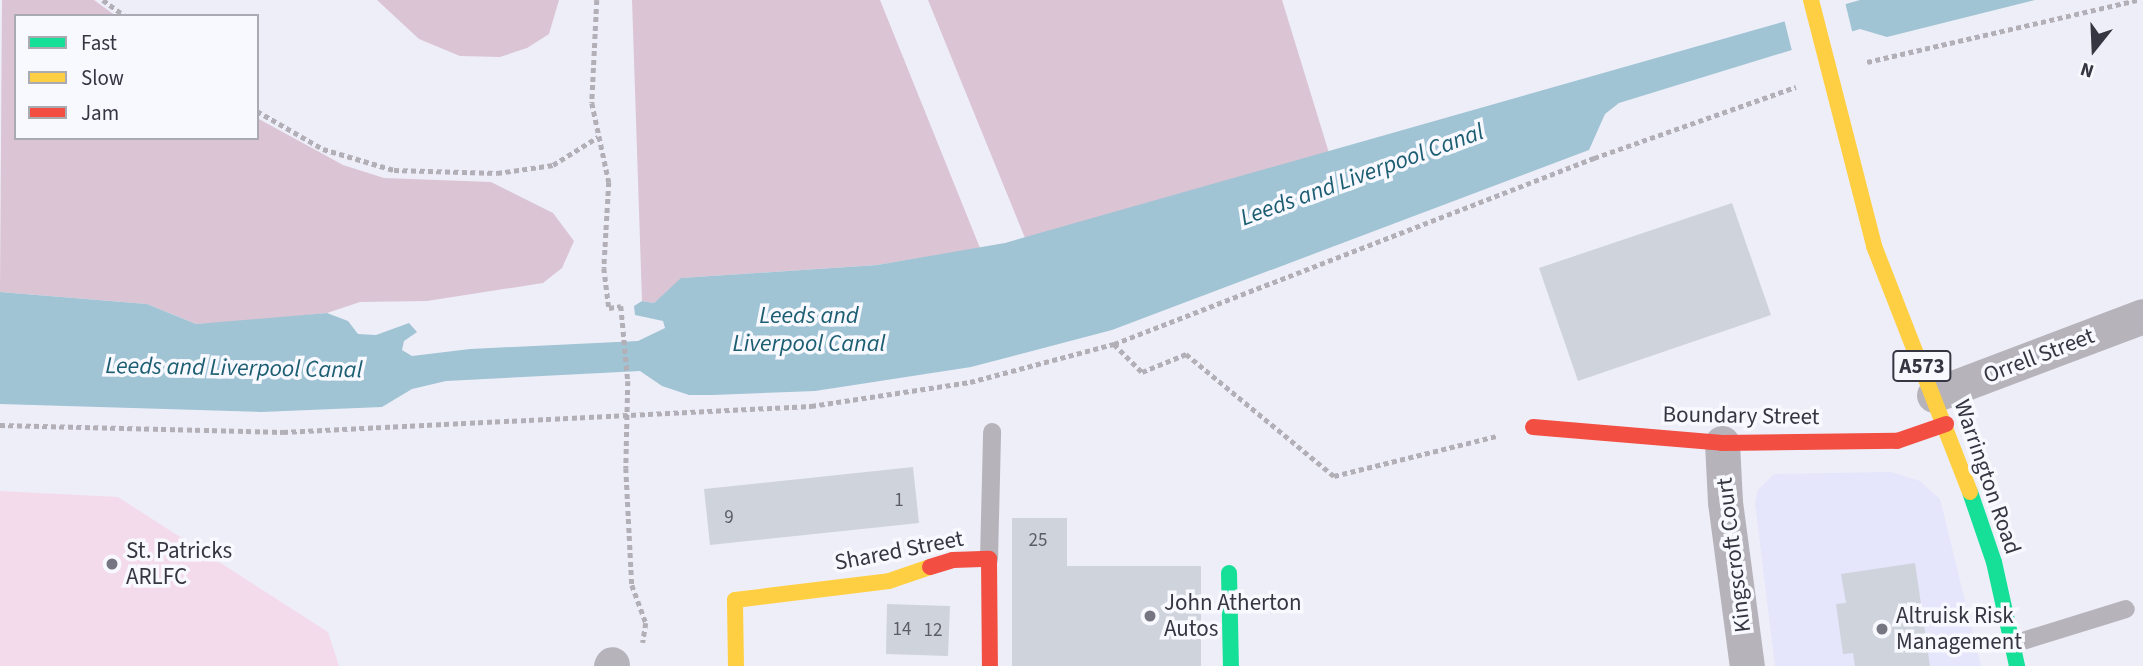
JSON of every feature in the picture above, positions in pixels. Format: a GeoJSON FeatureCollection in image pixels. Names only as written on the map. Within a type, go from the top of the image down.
{"type":"FeatureCollection","features":[{"type":"Feature","properties":{"kind":"street","name":"A573"},"geometry":{"type":"LineString","coordinates":[[1811,0],[1827,71]]}},
{"type":"Feature","properties":{"kind":"street","name":"Warrington Road"},"geometry":{"type":"LineString","coordinates":[[1827,71],[1874,246],[1940,410],[1994,562],[2017,666]]}},
{"type":"Feature","properties":{"kind":"street","name":"Orrell Street"},"geometry":{"type":"LineString","coordinates":[[1940,410],[2143,316]]}},
{"type":"Feature","properties":{"kind":"street","name":"Boundary Street"},"geometry":{"type":"LineString","coordinates":[[1533,427],[1722,443],[1898,441],[1940,410]]}},
{"type":"Feature","properties":{"kind":"street","name":"Kingscroft Court"},"geometry":{"type":"LineString","coordinates":[[1722,443],[1725,502],[1747,666]]}},
{"type":"Feature","properties":{"kind":"street","name":"Shared Street"},"geometry":{"type":"LineString","coordinates":[[736,666],[735,600],[889,581],[953,559],[989,559],[990,666]]}},
{"type":"Feature","properties":{"kind":"street"},"geometry":{"type":"LineString","coordinates":[[1229,573],[1231,666]]}},
{"type":"Feature","properties":{"kind":"lane"},"geometry":{"type":"LineString","coordinates":[[989,559],[992,432]]}},
{"type":"Feature","properties":{"kind":"lane"},"geometry":{"type":"LineString","coordinates":[[2013,644],[2126,609]]}},
{"type":"Feature","properties":{"kind":"path"},"geometry":{"type":"LineString","coordinates":[[103,0],[122,14]]}},
{"type":"Feature","properties":{"kind":"path"},"geometry":{"type":"LineString","coordinates":[[597,0],[592,103],[609,182],[604,268],[609,308],[621,306],[628,381],[632,585],[646,624],[642,649],[611,665]]}},
{"type":"Feature","properties":{"kind":"path"},"geometry":{"type":"LineString","coordinates":[[0,425],[283,432],[824,404],[970,382],[1114,344],[1827,71],[2137,0]]}},
{"type":"Feature","properties":{"kind":"path"},"geometry":{"type":"LineString","coordinates":[[259,112],[323,149],[394,170],[497,173],[553,165],[598,137]]}},
{"type":"Feature","properties":{"kind":"path"},"geometry":{"type":"LineString","coordinates":[[1114,344],[1143,372],[1186,354],[1334,477],[1533,427]]}},
{"type":"Feature","properties":{"kind":"shaded area"},"geometry":{"type":"Polygon","coordinates":[[[2,0],[94,0],[113,14],[14,14],[14,140],[259,140],[259,119],[343,165],[384,178],[491,182],[553,213],[574,241],[562,268],[543,283],[427,301],[360,302],[327,313],[237,322],[196,324],[147,304],[0,292],[2,0]]]}},
{"type":"Feature","properties":{"kind":"shaded area"},"geometry":{"type":"Polygon","coordinates":[[[377,0],[559,0],[549,34],[527,48],[500,57],[460,56],[419,39],[377,0]]]}},
{"type":"Feature","properties":{"kind":"shaded area"},"geometry":{"type":"Polygon","coordinates":[[[632,0],[880,0],[980,248],[877,265],[682,278],[654,303],[642,301],[632,0]]]}},
{"type":"Feature","properties":{"kind":"shaded area"},"geometry":{"type":"Polygon","coordinates":[[[928,0],[1282,0],[1329,153],[1025,238],[928,0]]]}},
{"type":"Feature","properties":{"kind":"shaded area"},"geometry":{"type":"Polygon","coordinates":[[[1891,472],[1920,481],[1940,499],[1981,666],[1775,666],[1755,503],[1758,490],[1774,474],[1891,472]]]}},
{"type":"Feature","properties":{"kind":"shaded area","name":"St. Patricks ARLFC"},"geometry":{"type":"Polygon","coordinates":[[[0,491],[118,497],[328,632],[339,666],[0,666],[0,491]]]}},
{"type":"Feature","properties":{"kind":"water","name":"Leeds and Liverpool Canal"},"geometry":{"type":"Polygon","coordinates":[[[1860,0],[2035,0],[1887,37],[1860,29],[1619,103],[1605,114],[1589,150],[1112,330],[971,367],[815,391],[713,395],[689,395],[662,386],[640,371],[446,381],[412,389],[382,407],[261,412],[0,404],[0,292],[147,304],[196,324],[327,313],[348,321],[358,334],[376,335],[409,323],[417,332],[404,341],[402,350],[412,356],[470,349],[638,341],[665,328],[663,321],[635,315],[634,306],[642,301],[654,303],[681,278],[877,265],[1005,243],[1860,0]]]}},
{"type":"Feature","properties":{"kind":"pier"},"geometry":{"type":"Polygon","coordinates":[[[1845,2],[1853,35],[1793,55],[1784,19],[1845,2]]]}},
{"type":"Feature","properties":{"kind":"building"},"geometry":{"type":"Polygon","coordinates":[[[1732,203],[1771,315],[1578,381],[1539,268],[1732,203]]]}},
{"type":"Feature","properties":{"kind":"building"},"geometry":{"type":"Polygon","coordinates":[[[913,467],[919,523],[710,545],[704,489],[913,467]]]}},
{"type":"Feature","properties":{"kind":"building"},"geometry":{"type":"Polygon","coordinates":[[[1012,518],[1067,518],[1067,566],[1201,566],[1201,666],[1012,666],[1012,518]]]}},
{"type":"Feature","properties":{"kind":"building","name":"Altruisk Risk Management"},"geometry":{"type":"Polygon","coordinates":[[[1915,563],[1930,666],[1855,666],[1853,653],[1843,654],[1836,604],[1846,603],[1841,574],[1915,563]]]}},
{"type":"Feature","properties":{"kind":"building"},"geometry":{"type":"Polygon","coordinates":[[[887,604],[950,606],[948,656],[886,654],[887,604]]]}},
{"type":"Feature","properties":{"kind":"traffic: fast"},"geometry":{"type":"LineString","coordinates":[[1970,492],[1994,562],[2017,666]]}},
{"type":"Feature","properties":{"kind":"traffic: fast"},"geometry":{"type":"LineString","coordinates":[[1229,573],[1231,666]]}},
{"type":"Feature","properties":{"kind":"traffic: slow"},"geometry":{"type":"LineString","coordinates":[[1811,0],[1874,246],[1970,492]]}},
{"type":"Feature","properties":{"kind":"traffic: slow"},"geometry":{"type":"LineString","coordinates":[[736,666],[735,600],[889,581],[930,567]]}},
{"type":"Feature","properties":{"kind":"traffic: jam"},"geometry":{"type":"LineString","coordinates":[[1533,427],[1722,443],[1897,441],[1946,424]]}},
{"type":"Feature","properties":{"kind":"traffic: jam"},"geometry":{"type":"LineString","coordinates":[[930,567],[953,560],[989,559],[990,666]]}},
{"type":"Feature","properties":{"kind":"place","name":"St. Patricks ARLFC"},"geometry":{"type":"Point","coordinates":[112,564]}},
{"type":"Feature","properties":{"kind":"place","name":"John Atherton Autos"},"geometry":{"type":"Point","coordinates":[1150,616]}},
{"type":"Feature","properties":{"kind":"place","name":"Altruisk Risk Management"},"geometry":{"type":"Point","coordinates":[1882,629]}}]}
